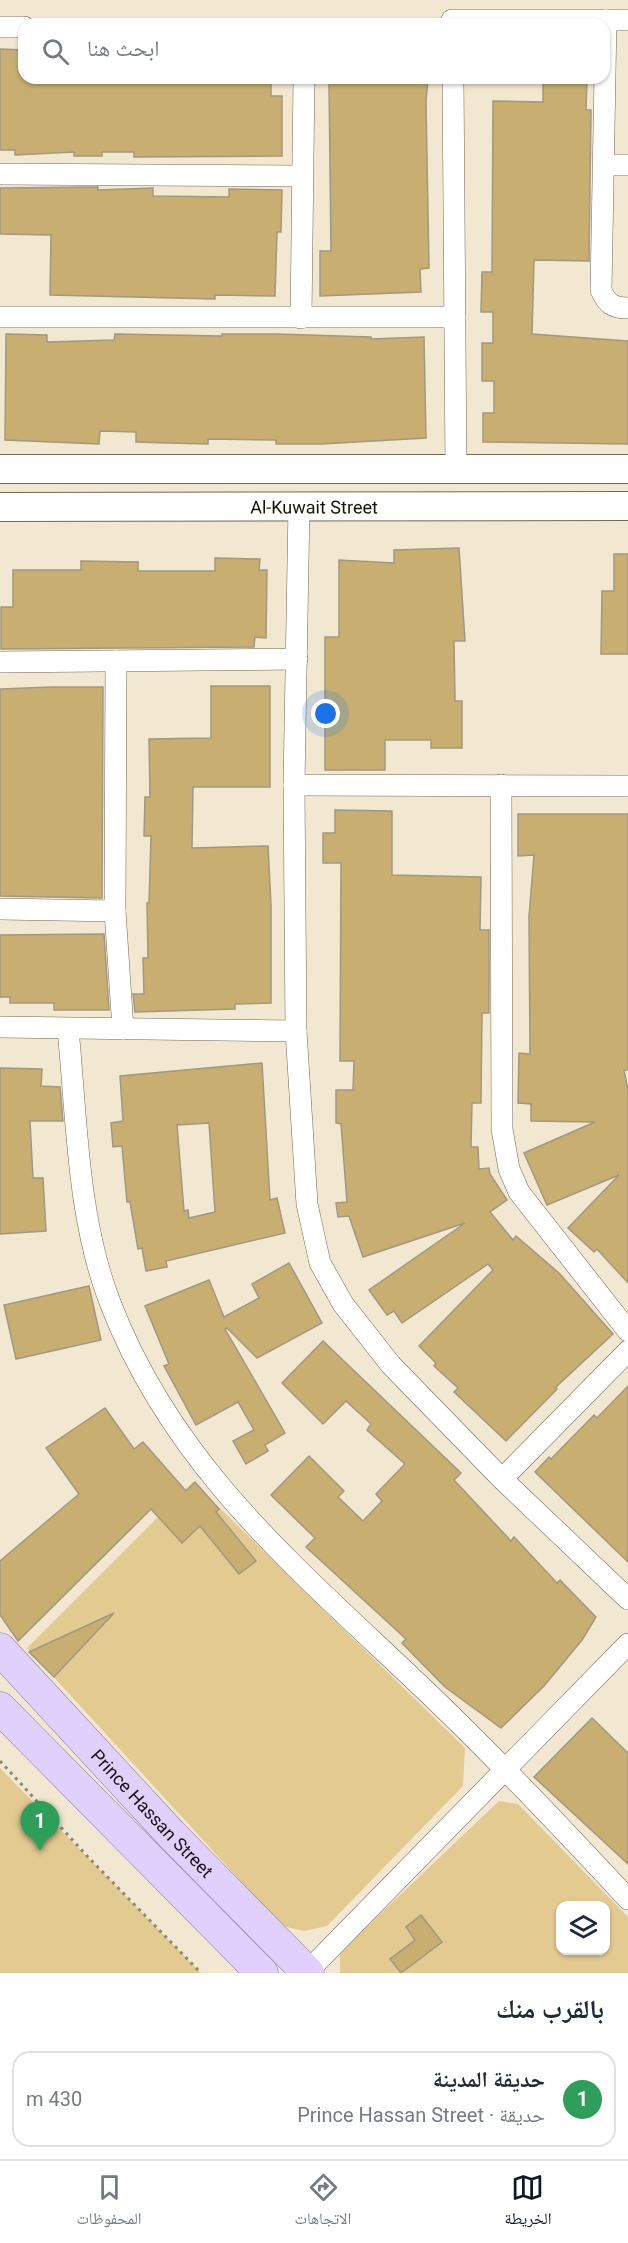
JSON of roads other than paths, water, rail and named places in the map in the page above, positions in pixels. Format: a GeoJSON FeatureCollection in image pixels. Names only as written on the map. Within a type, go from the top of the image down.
{"type":"FeatureCollection","features":[{"type":"Feature","properties":{"kind":"main road"},"geometry":{"type":"LineString","coordinates":[[0,469],[628,469]]}},
{"type":"Feature","properties":{"kind":"main road","name":"Al-Kuwait Street"},"geometry":{"type":"LineString","coordinates":[[0,507],[628,506]]}},
{"type":"Feature","properties":{"kind":"main road","name":"Prince Hassan Street"},"geometry":{"type":"LineString","coordinates":[[0,1649],[171,1834],[308,1972]]}},
{"type":"Feature","properties":{"kind":"main road","name":"Prince Hassan Street"},"geometry":{"type":"LineString","coordinates":[[0,1708],[262,1973]]}},
{"type":"Feature","properties":{"kind":"street"},"geometry":{"type":"LineString","coordinates":[[452,15],[544,18]]}},
{"type":"Feature","properties":{"kind":"street"},"geometry":{"type":"LineString","coordinates":[[610,20],[628,20]]}},
{"type":"Feature","properties":{"kind":"street"},"geometry":{"type":"LineString","coordinates":[[0,27],[18,27]]}},
{"type":"Feature","properties":{"kind":"street"},"geometry":{"type":"LineString","coordinates":[[301,318],[304,84]]}},
{"type":"Feature","properties":{"kind":"street"},"geometry":{"type":"LineString","coordinates":[[453,84],[456,469]]}},
{"type":"Feature","properties":{"kind":"street"},"geometry":{"type":"LineString","coordinates":[[606,84],[601,290],[605,301],[612,307],[628,308]]}},
{"type":"Feature","properties":{"kind":"street"},"geometry":{"type":"LineString","coordinates":[[605,165],[628,165]]}},
{"type":"Feature","properties":{"kind":"street"},"geometry":{"type":"LineString","coordinates":[[0,174],[301,176]]}},
{"type":"Feature","properties":{"kind":"street"},"geometry":{"type":"LineString","coordinates":[[0,317],[455,317]]}},
{"type":"Feature","properties":{"kind":"street"},"geometry":{"type":"LineString","coordinates":[[299,507],[294,785],[296,1030],[307,1204],[320,1263],[343,1304],[391,1365],[502,1479],[628,1599]]}},
{"type":"Feature","properties":{"kind":"street"},"geometry":{"type":"LineString","coordinates":[[0,662],[297,659]]}},
{"type":"Feature","properties":{"kind":"street"},"geometry":{"type":"LineString","coordinates":[[116,661],[115,911],[123,1029]]}},
{"type":"Feature","properties":{"kind":"street"},"geometry":{"type":"LineString","coordinates":[[294,785],[628,786]]}},
{"type":"Feature","properties":{"kind":"street"},"geometry":{"type":"LineString","coordinates":[[501,785],[502,1130],[509,1170],[519,1192],[534,1213],[628,1331]]}},
{"type":"Feature","properties":{"kind":"street"},"geometry":{"type":"LineString","coordinates":[[0,909],[115,911]]}},
{"type":"Feature","properties":{"kind":"street"},"geometry":{"type":"LineString","coordinates":[[0,1027],[296,1030]]}},
{"type":"Feature","properties":{"kind":"street"},"geometry":{"type":"LineString","coordinates":[[68,1029],[81,1173],[93,1239],[110,1302],[126,1341],[168,1418],[248,1520],[507,1768],[628,1899]]}},
{"type":"Feature","properties":{"kind":"street"},"geometry":{"type":"LineString","coordinates":[[502,1479],[628,1351]]}},
{"type":"Feature","properties":{"kind":"street"},"geometry":{"type":"LineString","coordinates":[[308,1972],[628,1644]]}},
{"type":"Feature","properties":{"kind":"place","name":"حديقة المدينة"},"geometry":{"type":"Point","coordinates":[40,1851]}}]}
